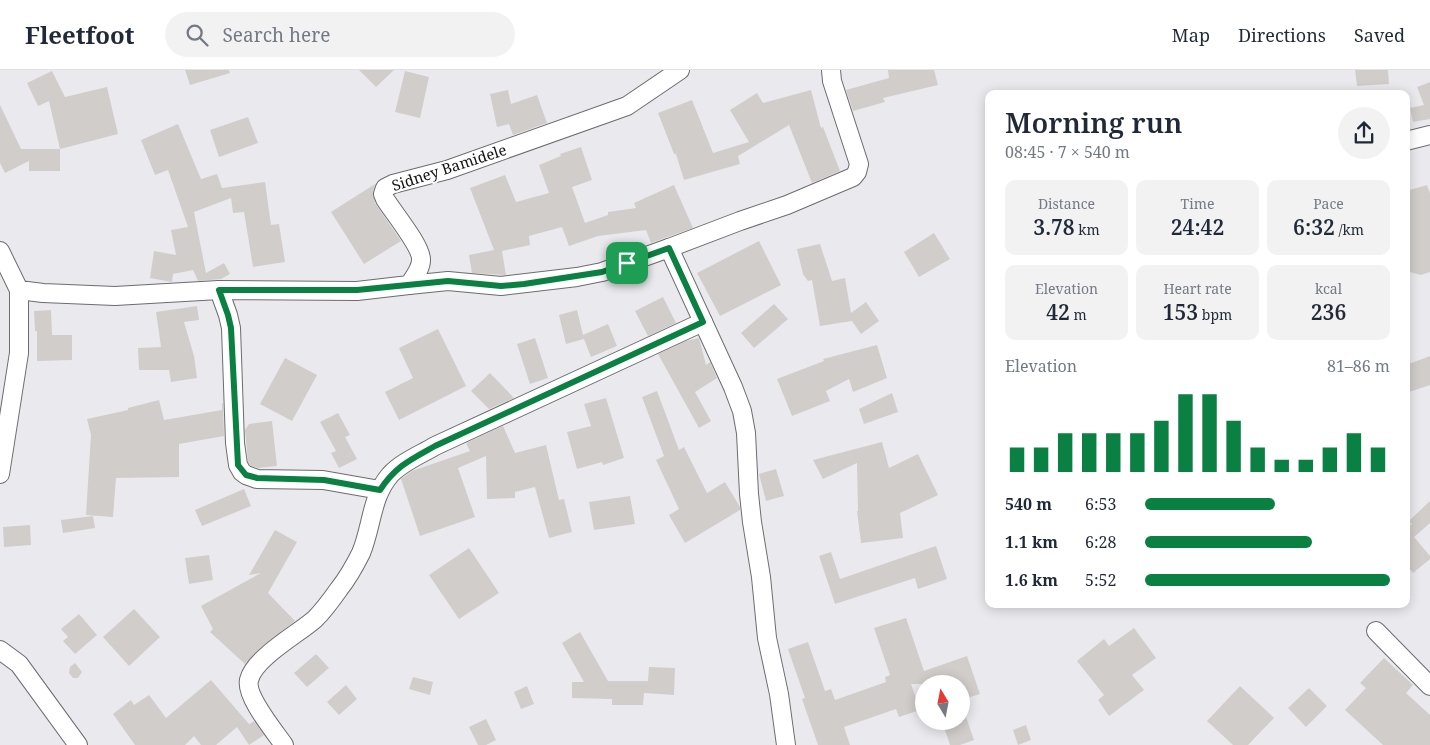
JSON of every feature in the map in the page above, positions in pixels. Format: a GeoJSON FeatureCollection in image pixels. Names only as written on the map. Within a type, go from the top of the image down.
{"type":"FeatureCollection","features":[{"type":"Feature","properties":{"kind":"street","name":"Sidney Bamidele"},"geometry":{"type":"LineString","coordinates":[[409,285],[419,269],[420,255],[408,232],[385,200],[383,194],[385,188],[393,184],[447,170],[627,106],[680,70]]}},
{"type":"Feature","properties":{"kind":"street"},"geometry":{"type":"LineString","coordinates":[[19,290],[115,296],[219,290],[357,290],[448,281],[501,286],[577,277],[602,272],[787,205],[853,177],[857,172],[859,164],[835,90],[831,70]]}},
{"type":"Feature","properties":{"kind":"street"},"geometry":{"type":"LineString","coordinates":[[1410,140],[1430,135]]}},
{"type":"Feature","properties":{"kind":"street"},"geometry":{"type":"LineString","coordinates":[[669,248],[733,387],[742,411],[746,434],[752,522],[761,577],[767,638],[779,694],[786,745]]}},
{"type":"Feature","properties":{"kind":"street"},"geometry":{"type":"LineString","coordinates":[[0,251],[19,290],[19,353],[0,474]]}},
{"type":"Feature","properties":{"kind":"street"},"geometry":{"type":"LineString","coordinates":[[219,290],[231,328],[236,443],[238,465],[242,472],[257,478],[324,480],[380,490]]}},
{"type":"Feature","properties":{"kind":"street"},"geometry":{"type":"LineString","coordinates":[[284,745],[250,694],[249,678],[253,670],[269,654],[316,618],[341,587],[360,553],[380,490],[390,476],[400,466],[435,446],[703,322]]}},
{"type":"Feature","properties":{"kind":"street"},"geometry":{"type":"LineString","coordinates":[[1376,631],[1430,686]]}},
{"type":"Feature","properties":{"kind":"street"},"geometry":{"type":"LineString","coordinates":[[0,650],[19,664],[78,745]]}},
{"type":"Feature","properties":{"kind":"building"},"geometry":{"type":"Polygon","coordinates":[[[185,70],[229,70],[230,73],[190,85],[185,70]]]}},
{"type":"Feature","properties":{"kind":"building"},"geometry":{"type":"Polygon","coordinates":[[[359,70],[394,70],[376,87],[359,70]]]}},
{"type":"Feature","properties":{"kind":"building"},"geometry":{"type":"Polygon","coordinates":[[[888,70],[934,70],[938,85],[883,98],[885,102],[853,111],[846,90],[889,78],[888,70]]]}},
{"type":"Feature","properties":{"kind":"building"},"geometry":{"type":"Polygon","coordinates":[[[1355,70],[1388,70],[1389,84],[1357,86],[1355,70]]]}},
{"type":"Feature","properties":{"kind":"building"},"geometry":{"type":"Polygon","coordinates":[[[52,71],[65,97],[107,87],[118,134],[60,149],[49,101],[38,106],[27,83],[52,71]]]}},
{"type":"Feature","properties":{"kind":"building"},"geometry":{"type":"Polygon","coordinates":[[[405,71],[429,77],[420,118],[395,112],[405,71]]]}},
{"type":"Feature","properties":{"kind":"building"},"geometry":{"type":"Polygon","coordinates":[[[1430,82],[1430,119],[1413,122],[1410,108],[1424,105],[1417,87],[1430,82]]]}},
{"type":"Feature","properties":{"kind":"building"},"geometry":{"type":"Polygon","coordinates":[[[508,90],[511,104],[537,95],[547,123],[513,135],[509,124],[497,127],[490,94],[508,90]]]}},
{"type":"Feature","properties":{"kind":"building"},"geometry":{"type":"Polygon","coordinates":[[[811,90],[821,128],[823,127],[840,171],[812,183],[789,125],[738,156],[740,164],[684,180],[676,154],[674,154],[658,113],[692,100],[713,153],[749,142],[730,110],[757,93],[763,103],[811,90]]]}},
{"type":"Feature","properties":{"kind":"building"},"geometry":{"type":"Polygon","coordinates":[[[0,105],[21,149],[60,149],[60,171],[29,171],[29,161],[5,173],[0,163],[0,105]]]}},
{"type":"Feature","properties":{"kind":"building"},"geometry":{"type":"Polygon","coordinates":[[[248,117],[258,143],[219,157],[210,130],[248,117]]]}},
{"type":"Feature","properties":{"kind":"building"},"geometry":{"type":"Polygon","coordinates":[[[178,124],[201,179],[217,174],[222,188],[265,182],[271,225],[279,224],[285,262],[253,267],[244,212],[233,213],[231,198],[194,212],[206,273],[224,263],[230,274],[221,279],[198,281],[193,270],[173,274],[172,282],[150,278],[154,251],[176,255],[171,230],[188,227],[168,170],[155,175],[141,140],[178,124]]]}},
{"type":"Feature","properties":{"kind":"building"},"geometry":{"type":"Polygon","coordinates":[[[581,147],[592,180],[572,187],[585,223],[608,215],[608,212],[636,208],[634,203],[674,185],[693,228],[651,243],[646,230],[598,236],[569,246],[562,227],[529,236],[530,245],[502,251],[506,275],[472,273],[469,255],[494,250],[470,188],[505,175],[516,202],[549,193],[539,165],[561,156],[560,154],[581,147]]]}},
{"type":"Feature","properties":{"kind":"building"},"geometry":{"type":"Polygon","coordinates":[[[375,184],[373,191],[375,203],[401,241],[364,264],[331,212],[375,184]]]}},
{"type":"Feature","properties":{"kind":"building"},"geometry":{"type":"Polygon","coordinates":[[[1427,185],[1430,193],[1430,272],[1421,275],[1410,272],[1410,190],[1427,185]]]}},
{"type":"Feature","properties":{"kind":"building"},"geometry":{"type":"Polygon","coordinates":[[[934,233],[950,259],[919,277],[904,252],[934,233]]]}},
{"type":"Feature","properties":{"kind":"building"},"geometry":{"type":"Polygon","coordinates":[[[759,241],[781,285],[720,316],[697,273],[759,241]]]}},
{"type":"Feature","properties":{"kind":"building"},"geometry":{"type":"Polygon","coordinates":[[[820,244],[832,281],[845,278],[851,313],[866,302],[879,321],[861,334],[852,321],[820,326],[812,280],[808,281],[803,274],[797,249],[820,244]]]}},
{"type":"Feature","properties":{"kind":"building"},"geometry":{"type":"Polygon","coordinates":[[[663,297],[676,323],[648,336],[635,311],[663,297]]]}},
{"type":"Feature","properties":{"kind":"building"},"geometry":{"type":"Polygon","coordinates":[[[774,304],[788,319],[754,348],[741,333],[774,304]]]}},
{"type":"Feature","properties":{"kind":"building"},"geometry":{"type":"Polygon","coordinates":[[[197,306],[199,320],[184,322],[194,356],[197,378],[171,382],[169,370],[139,370],[138,348],[161,347],[156,312],[197,306]]]}},
{"type":"Feature","properties":{"kind":"building"},"geometry":{"type":"Polygon","coordinates":[[[51,310],[52,335],[72,335],[72,360],[37,361],[37,331],[35,331],[34,311],[51,310]]]}},
{"type":"Feature","properties":{"kind":"building"},"geometry":{"type":"Polygon","coordinates":[[[577,310],[583,335],[608,324],[617,346],[591,357],[584,339],[566,344],[559,315],[577,310]]]}},
{"type":"Feature","properties":{"kind":"building"},"geometry":{"type":"Polygon","coordinates":[[[438,329],[466,386],[399,420],[385,392],[413,378],[399,348],[438,329]]]}},
{"type":"Feature","properties":{"kind":"building"},"geometry":{"type":"Polygon","coordinates":[[[535,338],[548,378],[530,384],[517,344],[535,338]]]}},
{"type":"Feature","properties":{"kind":"building"},"geometry":{"type":"Polygon","coordinates":[[[699,338],[706,365],[710,362],[717,378],[695,392],[711,421],[699,428],[658,354],[686,341],[699,338]]]}},
{"type":"Feature","properties":{"kind":"building"},"geometry":{"type":"Polygon","coordinates":[[[877,345],[887,378],[853,392],[849,379],[826,391],[830,401],[792,416],[777,379],[824,361],[823,359],[877,345]]]}},
{"type":"Feature","properties":{"kind":"building"},"geometry":{"type":"Polygon","coordinates":[[[1430,356],[1430,385],[1410,392],[1410,364],[1430,356]]]}},
{"type":"Feature","properties":{"kind":"building"},"geometry":{"type":"Polygon","coordinates":[[[285,358],[317,375],[292,421],[260,404],[285,358]]]}},
{"type":"Feature","properties":{"kind":"building"},"geometry":{"type":"Polygon","coordinates":[[[490,373],[514,398],[489,409],[471,391],[490,373]]]}},
{"type":"Feature","properties":{"kind":"building"},"geometry":{"type":"Polygon","coordinates":[[[657,391],[679,450],[684,447],[707,493],[725,482],[740,507],[740,510],[685,543],[669,515],[679,509],[656,460],[664,456],[642,397],[657,391]]]}},
{"type":"Feature","properties":{"kind":"building"},"geometry":{"type":"Polygon","coordinates":[[[892,393],[898,412],[864,424],[859,409],[892,393]]]}},
{"type":"Feature","properties":{"kind":"building"},"geometry":{"type":"Polygon","coordinates":[[[606,398],[624,458],[603,465],[602,462],[577,469],[567,432],[591,426],[584,404],[606,398]]]}},
{"type":"Feature","properties":{"kind":"building"},"geometry":{"type":"Polygon","coordinates":[[[159,400],[164,420],[222,410],[223,403],[224,436],[179,444],[179,477],[116,478],[113,517],[86,515],[91,435],[87,419],[128,410],[128,408],[159,400]]]}},
{"type":"Feature","properties":{"kind":"building"},"geometry":{"type":"Polygon","coordinates":[[[338,413],[350,435],[345,437],[357,459],[339,468],[331,453],[336,451],[320,422],[338,413]]]}},
{"type":"Feature","properties":{"kind":"building"},"geometry":{"type":"Polygon","coordinates":[[[272,421],[277,466],[258,468],[251,466],[248,462],[245,430],[249,424],[272,421]]]}},
{"type":"Feature","properties":{"kind":"building"},"geometry":{"type":"Polygon","coordinates":[[[503,426],[515,453],[546,445],[559,500],[564,499],[572,532],[549,538],[535,487],[515,492],[515,498],[487,499],[486,456],[458,468],[475,517],[420,536],[401,479],[412,471],[470,451],[466,443],[503,426]]]}},
{"type":"Feature","properties":{"kind":"building"},"geometry":{"type":"Polygon","coordinates":[[[882,442],[889,468],[918,454],[938,495],[900,513],[903,538],[861,543],[857,511],[857,463],[823,479],[813,460],[882,442]]]}},
{"type":"Feature","properties":{"kind":"building"},"geometry":{"type":"Polygon","coordinates":[[[776,469],[784,496],[766,501],[759,474],[776,469]]]}},
{"type":"Feature","properties":{"kind":"building"},"geometry":{"type":"Polygon","coordinates":[[[244,489],[251,506],[202,526],[195,510],[244,489]]]}},
{"type":"Feature","properties":{"kind":"building"},"geometry":{"type":"Polygon","coordinates":[[[630,496],[635,524],[594,530],[589,502],[630,496]]]}},
{"type":"Feature","properties":{"kind":"building"},"geometry":{"type":"Polygon","coordinates":[[[1430,501],[1430,523],[1414,537],[1430,556],[1430,559],[1413,573],[1410,569],[1410,526],[1412,524],[1410,520],[1430,501]]]}},
{"type":"Feature","properties":{"kind":"building"},"geometry":{"type":"Polygon","coordinates":[[[93,516],[95,528],[63,533],[61,520],[93,516]]]}},
{"type":"Feature","properties":{"kind":"building"},"geometry":{"type":"Polygon","coordinates":[[[30,525],[31,545],[4,547],[3,527],[30,525]]]}},
{"type":"Feature","properties":{"kind":"building"},"geometry":{"type":"Polygon","coordinates":[[[275,530],[297,542],[268,593],[295,621],[261,647],[245,664],[210,632],[213,629],[201,606],[261,573],[249,575],[275,530]]]}},
{"type":"Feature","properties":{"kind":"building"},"geometry":{"type":"Polygon","coordinates":[[[936,546],[947,579],[918,589],[915,578],[835,604],[819,556],[831,552],[840,579],[936,546]]]}},
{"type":"Feature","properties":{"kind":"building"},"geometry":{"type":"Polygon","coordinates":[[[469,548],[499,593],[459,619],[429,575],[469,548]]]}},
{"type":"Feature","properties":{"kind":"building"},"geometry":{"type":"Polygon","coordinates":[[[209,555],[213,580],[189,584],[185,558],[209,555]]]}},
{"type":"Feature","properties":{"kind":"building"},"geometry":{"type":"Polygon","coordinates":[[[134,609],[160,637],[129,666],[103,637],[134,609]]]}},
{"type":"Feature","properties":{"kind":"building"},"geometry":{"type":"Polygon","coordinates":[[[79,614],[97,635],[75,654],[63,641],[68,637],[61,629],[79,614]]]}},
{"type":"Feature","properties":{"kind":"building"},"geometry":{"type":"Polygon","coordinates":[[[906,618],[924,671],[967,656],[980,694],[970,697],[970,675],[915,675],[915,684],[911,684],[915,696],[915,712],[899,717],[896,709],[844,727],[850,745],[818,745],[802,699],[805,698],[788,649],[808,642],[825,691],[831,689],[835,700],[886,682],[885,677],[890,675],[874,628],[906,618]]]}},
{"type":"Feature","properties":{"kind":"building"},"geometry":{"type":"Polygon","coordinates":[[[1134,628],[1156,658],[1132,675],[1144,690],[1109,716],[1098,700],[1104,695],[1077,661],[1104,639],[1109,646],[1134,628]]]}},
{"type":"Feature","properties":{"kind":"building"},"geometry":{"type":"Polygon","coordinates":[[[580,632],[608,681],[648,681],[649,667],[675,668],[674,695],[644,693],[643,705],[612,705],[612,699],[572,698],[572,682],[584,682],[562,643],[580,632]]]}},
{"type":"Feature","properties":{"kind":"building"},"geometry":{"type":"Polygon","coordinates":[[[316,654],[329,668],[307,687],[294,673],[316,654]]]}},
{"type":"Feature","properties":{"kind":"building"},"geometry":{"type":"Polygon","coordinates":[[[1384,658],[1413,685],[1406,693],[1430,715],[1430,745],[1383,745],[1345,710],[1366,688],[1360,683],[1384,658]]]}},
{"type":"Feature","properties":{"kind":"building"},"geometry":{"type":"Polygon","coordinates":[[[75,663],[82,672],[78,678],[73,678],[69,673],[70,667],[75,663]]]}},
{"type":"Feature","properties":{"kind":"building"},"geometry":{"type":"Polygon","coordinates":[[[413,677],[433,682],[430,695],[409,689],[413,677]]]}},
{"type":"Feature","properties":{"kind":"building"},"geometry":{"type":"Polygon","coordinates":[[[211,680],[249,724],[254,721],[264,735],[249,745],[237,727],[216,745],[201,745],[194,736],[185,745],[135,745],[113,714],[131,700],[134,705],[149,695],[166,718],[211,680]]]}},
{"type":"Feature","properties":{"kind":"building"},"geometry":{"type":"Polygon","coordinates":[[[346,685],[357,699],[339,715],[327,702],[346,685]]]}},
{"type":"Feature","properties":{"kind":"building"},"geometry":{"type":"Polygon","coordinates":[[[527,686],[534,704],[521,709],[514,692],[527,686]]]}},
{"type":"Feature","properties":{"kind":"building"},"geometry":{"type":"Polygon","coordinates":[[[1240,686],[1274,718],[1248,745],[1233,745],[1207,721],[1240,686]]]}},
{"type":"Feature","properties":{"kind":"building"},"geometry":{"type":"Polygon","coordinates":[[[1309,688],[1327,706],[1306,727],[1288,708],[1309,688]]]}},
{"type":"Feature","properties":{"kind":"building"},"geometry":{"type":"Polygon","coordinates":[[[486,719],[496,740],[486,745],[478,745],[469,727],[486,719]]]}},
{"type":"Feature","properties":{"kind":"building"},"geometry":{"type":"Polygon","coordinates":[[[1026,725],[1031,740],[1018,745],[1013,730],[1026,725]]]}},
{"type":"Feature","properties":{"kind":"building"},"geometry":{"type":"Polygon","coordinates":[[[970,728],[974,740],[960,745],[950,745],[945,730],[970,728]]]}},
{"type":"Feature","properties":{"kind":"route"},"geometry":{"type":"LineString","coordinates":[[669,248],[703,322],[435,446],[400,466],[380,490],[344,482],[324,480],[257,478],[246,475],[238,465],[231,328],[219,290],[357,290],[448,281],[501,286],[577,277],[602,272],[627,263],[669,248]]}}]}
